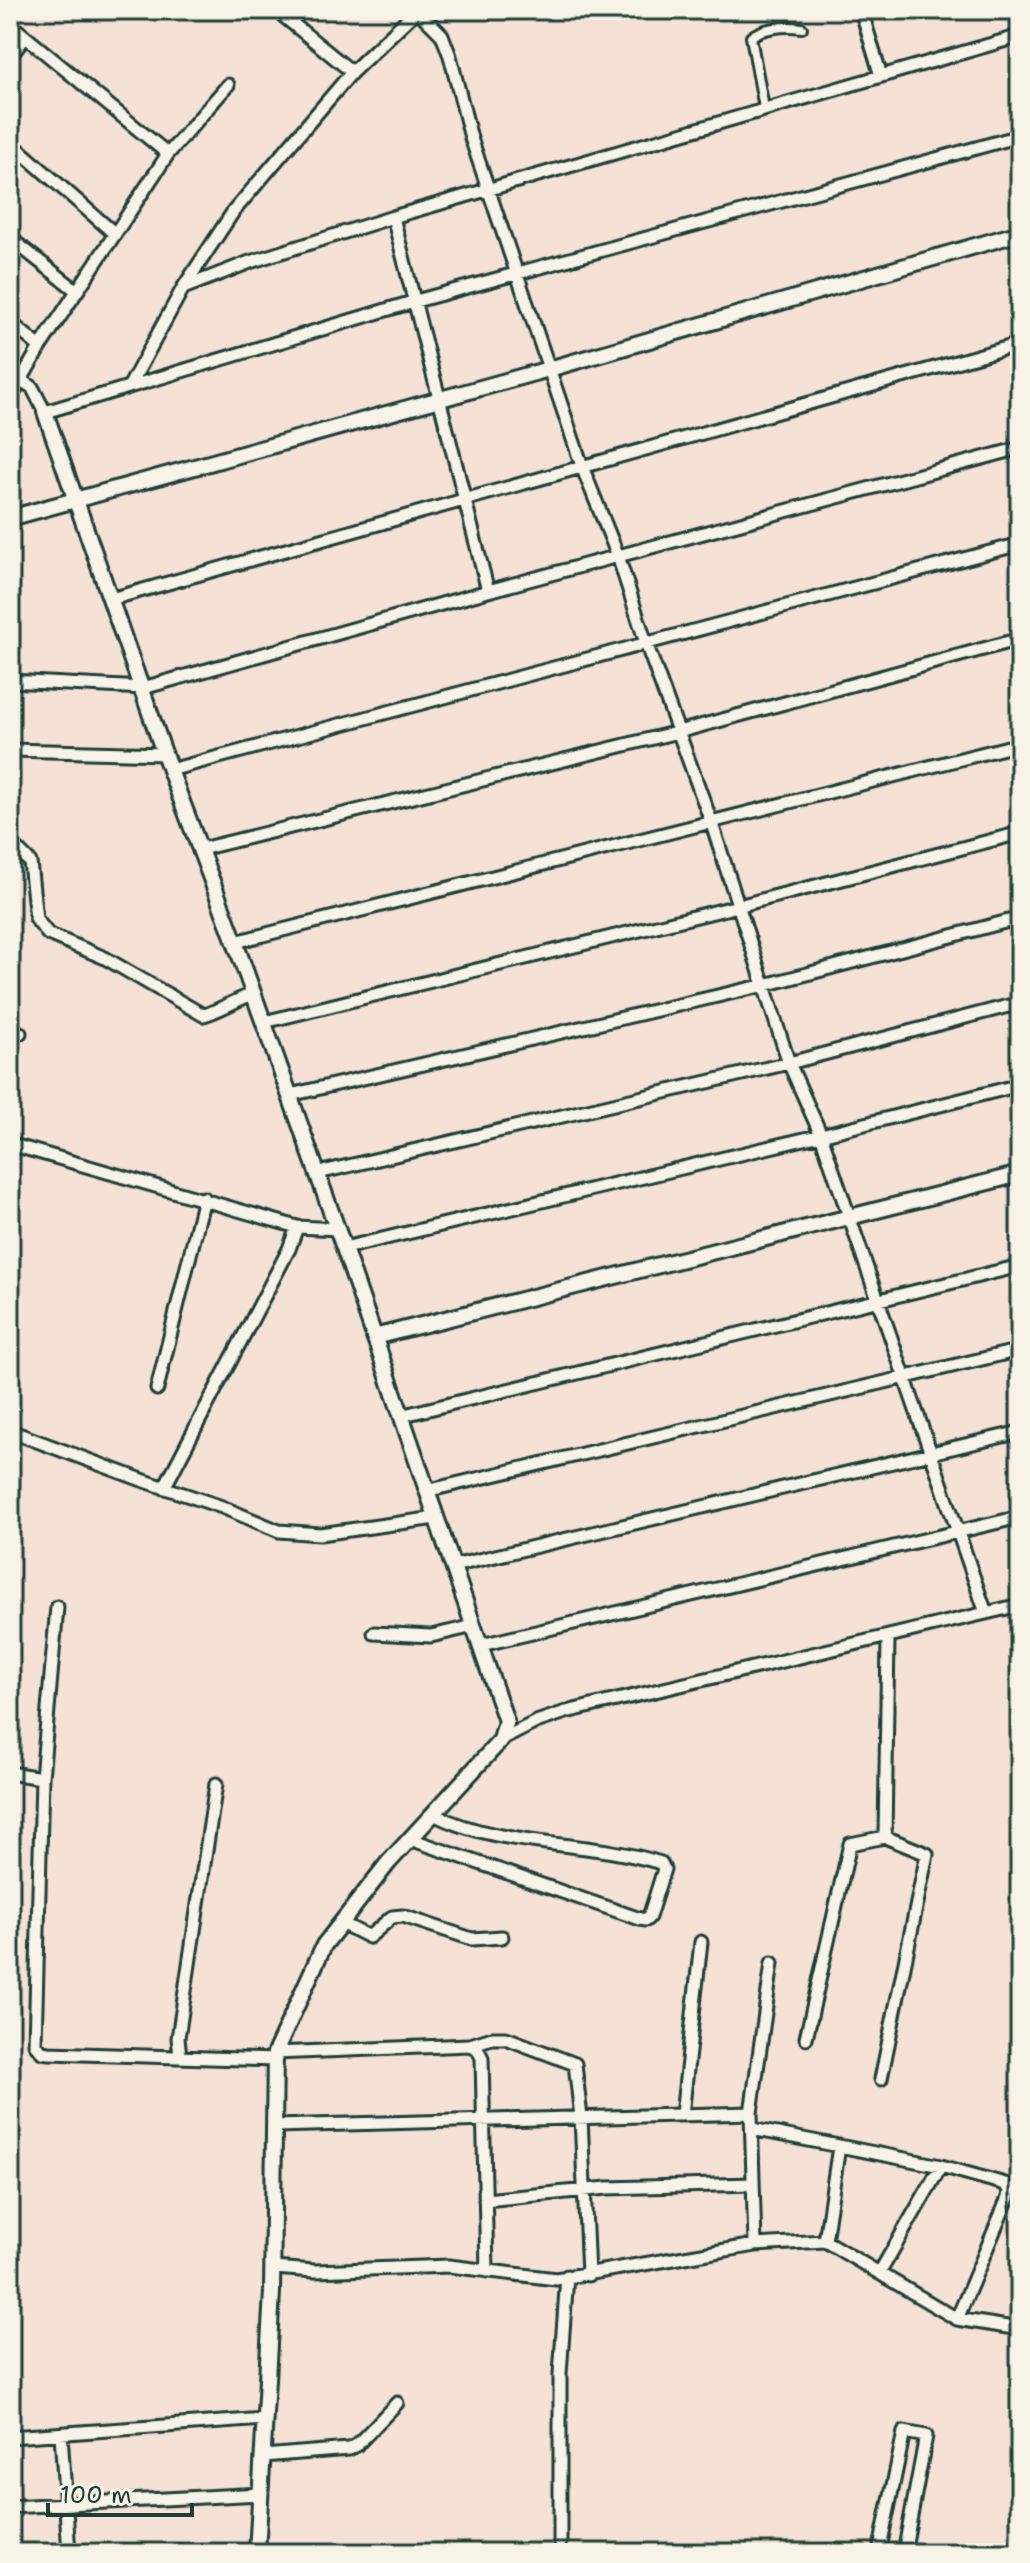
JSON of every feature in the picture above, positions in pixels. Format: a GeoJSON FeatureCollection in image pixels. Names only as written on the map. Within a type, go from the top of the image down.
{"type":"FeatureCollection","features":[{"type":"Feature","properties":{"kind":"street"},"geometry":{"type":"LineString","coordinates":[[276,10],[352,72]]}},
{"type":"Feature","properties":{"kind":"street"},"geometry":{"type":"LineString","coordinates":[[129,387],[183,288],[233,212],[352,72],[417,10],[442,35],[471,138],[583,469],[618,556],[712,824],[789,1063],[821,1135],[986,1613]]}},
{"type":"Feature","properties":{"kind":"street"},"geometry":{"type":"LineString","coordinates":[[861,10],[881,76]]}},
{"type":"Feature","properties":{"kind":"street"},"geometry":{"type":"LineString","coordinates":[[10,24],[168,154]]}},
{"type":"Feature","properties":{"kind":"street"},"geometry":{"type":"LineString","coordinates":[[764,108],[751,37],[757,32],[802,28]]}},
{"type":"Feature","properties":{"kind":"street"},"geometry":{"type":"LineString","coordinates":[[183,288],[250,262],[489,188],[1020,36]]}},
{"type":"Feature","properties":{"kind":"street"},"geometry":{"type":"LineString","coordinates":[[10,57],[25,37]]}},
{"type":"Feature","properties":{"kind":"street"},"geometry":{"type":"LineString","coordinates":[[10,399],[40,347],[168,154],[228,85]]}},
{"type":"Feature","properties":{"kind":"street"},"geometry":{"type":"LineString","coordinates":[[45,412],[416,301],[1020,136]]}},
{"type":"Feature","properties":{"kind":"street"},"geometry":{"type":"LineString","coordinates":[[10,142],[115,234]]}},
{"type":"Feature","properties":{"kind":"street"},"geometry":{"type":"LineString","coordinates":[[393,217],[488,591]]}},
{"type":"Feature","properties":{"kind":"street"},"geometry":{"type":"LineString","coordinates":[[11,520],[1020,233]]}},
{"type":"Feature","properties":{"kind":"street"},"geometry":{"type":"LineString","coordinates":[[10,238],[77,291]]}},
{"type":"Feature","properties":{"kind":"street"},"geometry":{"type":"LineString","coordinates":[[10,322],[40,347]]}},
{"type":"Feature","properties":{"kind":"street"},"geometry":{"type":"LineString","coordinates":[[111,599],[1020,344]]}},
{"type":"Feature","properties":{"kind":"street"},"geometry":{"type":"LineString","coordinates":[[21,380],[32,387],[45,412],[170,770],[338,1229],[504,1712],[506,1721],[501,1740]]}},
{"type":"Feature","properties":{"kind":"street"},"geometry":{"type":"LineString","coordinates":[[10,681],[143,688],[488,591],[1020,448]]}},
{"type":"Feature","properties":{"kind":"street"},"geometry":{"type":"LineString","coordinates":[[170,770],[1020,544]]}},
{"type":"Feature","properties":{"kind":"street"},"geometry":{"type":"LineString","coordinates":[[201,849],[678,732],[1020,639]]}},
{"type":"Feature","properties":{"kind":"street"},"geometry":{"type":"LineString","coordinates":[[235,942],[1020,744]]}},
{"type":"Feature","properties":{"kind":"street"},"geometry":{"type":"LineString","coordinates":[[10,750],[166,754]]}},
{"type":"Feature","properties":{"kind":"street"},"geometry":{"type":"LineString","coordinates":[[264,1022],[738,906],[1020,833]]}},
{"type":"Feature","properties":{"kind":"street"},"geometry":{"type":"LineString","coordinates":[[10,846],[30,862],[36,919],[48,934],[105,958],[203,1015],[208,1016],[232,1001],[253,994]]}},
{"type":"Feature","properties":{"kind":"street"},"geometry":{"type":"LineString","coordinates":[[290,1095],[765,985],[1020,918]]}},
{"type":"Feature","properties":{"kind":"street"},"geometry":{"type":"LineString","coordinates":[[318,1173],[789,1063],[1020,1003]]}},
{"type":"Feature","properties":{"kind":"street"},"geometry":{"type":"LineString","coordinates":[[344,1248],[1020,1085]]}},
{"type":"Feature","properties":{"kind":"street"},"geometry":{"type":"LineString","coordinates":[[10,1144],[297,1227],[338,1229]]}},
{"type":"Feature","properties":{"kind":"street"},"geometry":{"type":"LineString","coordinates":[[374,1337],[1020,1174]]}},
{"type":"Feature","properties":{"kind":"street"},"geometry":{"type":"LineString","coordinates":[[157,1389],[204,1198]]}},
{"type":"Feature","properties":{"kind":"street"},"geometry":{"type":"LineString","coordinates":[[164,1488],[289,1249],[297,1227]]}},
{"type":"Feature","properties":{"kind":"street"},"geometry":{"type":"LineString","coordinates":[[400,1416],[1020,1266]]}},
{"type":"Feature","properties":{"kind":"street"},"geometry":{"type":"LineString","coordinates":[[426,1491],[1020,1350]]}},
{"type":"Feature","properties":{"kind":"street"},"geometry":{"type":"LineString","coordinates":[[10,1431],[288,1533],[320,1534],[436,1518]]}},
{"type":"Feature","properties":{"kind":"street"},"geometry":{"type":"LineString","coordinates":[[453,1566],[1020,1432]]}},
{"type":"Feature","properties":{"kind":"street"},"geometry":{"type":"LineString","coordinates":[[481,1645],[1020,1517]]}},
{"type":"Feature","properties":{"kind":"street"},"geometry":{"type":"LineString","coordinates":[[257,2553],[273,2268],[275,2057],[324,1945],[341,1923],[410,1839],[501,1740],[536,1722],[566,1712],[1020,1605]]}},
{"type":"Feature","properties":{"kind":"street"},"geometry":{"type":"LineString","coordinates":[[57,1607],[42,1778],[35,2044],[42,2052],[49,2053],[275,2057],[469,2045],[492,2038],[506,2038],[573,2061],[577,2068],[581,2117],[588,2275]]}},
{"type":"Feature","properties":{"kind":"street"},"geometry":{"type":"LineString","coordinates":[[374,1633],[431,1636],[474,1626]]}},
{"type":"Feature","properties":{"kind":"street"},"geometry":{"type":"LineString","coordinates":[[885,1837],[888,1638]]}},
{"type":"Feature","properties":{"kind":"street"},"geometry":{"type":"LineString","coordinates":[[10,1773],[42,1778]]}},
{"type":"Feature","properties":{"kind":"street"},"geometry":{"type":"LineString","coordinates":[[180,2056],[178,2038],[216,1784]]}},
{"type":"Feature","properties":{"kind":"street"},"geometry":{"type":"LineString","coordinates":[[410,1839],[640,1919],[649,1917],[664,1869],[661,1863],[466,1829],[433,1814]]}},
{"type":"Feature","properties":{"kind":"street"},"geometry":{"type":"LineString","coordinates":[[806,2038],[850,1844],[885,1837],[927,1854],[881,2079]]}},
{"type":"Feature","properties":{"kind":"street"},"geometry":{"type":"LineString","coordinates":[[341,1923],[369,1937],[392,1917],[403,1916],[472,1939],[502,1937]]}},
{"type":"Feature","properties":{"kind":"street"},"geometry":{"type":"LineString","coordinates":[[682,2115],[701,1942]]}},
{"type":"Feature","properties":{"kind":"street"},"geometry":{"type":"LineString","coordinates":[[755,2245],[751,2113],[772,1963]]}},
{"type":"Feature","properties":{"kind":"street"},"geometry":{"type":"LineString","coordinates":[[469,2045],[477,2048],[482,2058],[487,2271]]}},
{"type":"Feature","properties":{"kind":"street"},"geometry":{"type":"LineString","coordinates":[[275,2126],[751,2113]]}},
{"type":"Feature","properties":{"kind":"street"},"geometry":{"type":"LineString","coordinates":[[752,2129],[1000,2180],[1009,2190],[957,2319]]}},
{"type":"Feature","properties":{"kind":"street"},"geometry":{"type":"LineString","coordinates":[[825,2241],[839,2146]]}},
{"type":"Feature","properties":{"kind":"street"},"geometry":{"type":"LineString","coordinates":[[880,2272],[941,2166]]}},
{"type":"Feature","properties":{"kind":"street"},"geometry":{"type":"LineString","coordinates":[[485,2200],[585,2191],[753,2184]]}},
{"type":"Feature","properties":{"kind":"street"},"geometry":{"type":"LineString","coordinates":[[273,2268],[315,2271],[449,2266],[556,2279],[755,2245],[825,2241],[957,2319],[1020,2329]]}},
{"type":"Feature","properties":{"kind":"street"},"geometry":{"type":"LineString","coordinates":[[560,2542],[560,2374],[567,2276]]}},
{"type":"Feature","properties":{"kind":"street"},"geometry":{"type":"LineString","coordinates":[[263,2456],[349,2449],[357,2445],[397,2403]]}},
{"type":"Feature","properties":{"kind":"street"},"geometry":{"type":"LineString","coordinates":[[10,2437],[265,2419]]}},
{"type":"Feature","properties":{"kind":"street"},"geometry":{"type":"LineString","coordinates":[[879,2553],[904,2432],[926,2436],[904,2553]]}},
{"type":"Feature","properties":{"kind":"street"},"geometry":{"type":"LineString","coordinates":[[61,2434],[69,2553]]}},
{"type":"Feature","properties":{"kind":"street"},"geometry":{"type":"LineString","coordinates":[[10,2507],[261,2494]]}}]}
